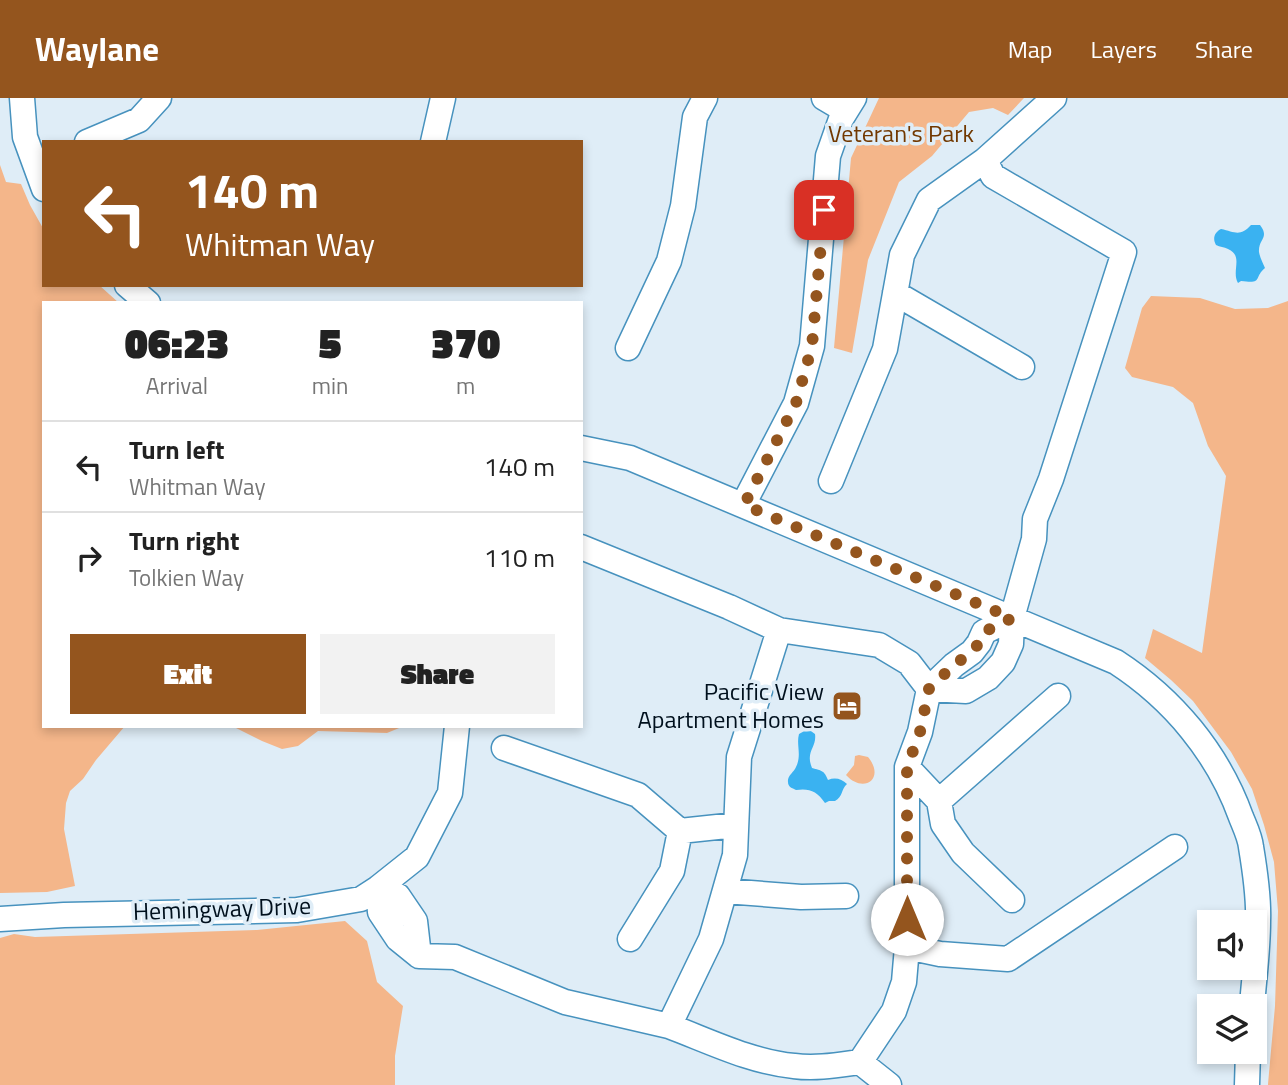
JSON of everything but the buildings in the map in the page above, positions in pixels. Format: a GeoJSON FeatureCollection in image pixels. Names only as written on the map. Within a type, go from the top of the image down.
{"type":"FeatureCollection","features":[{"type":"Feature","properties":{"kind":"street"},"geometry":{"type":"LineString","coordinates":[[22,98],[24,137],[39,162]]}},
{"type":"Feature","properties":{"kind":"street"},"geometry":{"type":"LineString","coordinates":[[92,140],[139,120],[159,98]]}},
{"type":"Feature","properties":{"kind":"street"},"geometry":{"type":"LineString","coordinates":[[433,140],[443,98]]}},
{"type":"Feature","properties":{"kind":"street"},"geometry":{"type":"LineString","coordinates":[[628,348],[669,261],[683,206],[695,117],[705,98]]}},
{"type":"Feature","properties":{"kind":"street"},"geometry":{"type":"LineString","coordinates":[[744,505],[796,403],[812,346],[828,156],[841,119],[850,104],[824,98]]}},
{"type":"Feature","properties":{"kind":"street"},"geometry":{"type":"LineString","coordinates":[[831,481],[885,349],[902,255],[929,200],[985,160],[1054,98]]}},
{"type":"Feature","properties":{"kind":"street"},"geometry":{"type":"LineString","coordinates":[[583,548],[779,630],[879,645],[909,663],[929,689],[966,691],[988,678],[1003,662],[1012,644],[1012,618],[1034,539],[1035,519],[1051,479],[1125,252],[993,176],[985,160]]}},
{"type":"Feature","properties":{"kind":"street"},"geometry":{"type":"LineString","coordinates":[[129,287],[146,301]]}},
{"type":"Feature","properties":{"kind":"street"},"geometry":{"type":"LineString","coordinates":[[895,293],[1022,367]]}},
{"type":"Feature","properties":{"kind":"street"},"geometry":{"type":"LineString","coordinates":[[583,448],[630,458],[1116,662],[1140,678],[1183,719],[1220,770],[1251,843],[1258,921],[1253,994]]}},
{"type":"Feature","properties":{"kind":"street"},"geometry":{"type":"LineString","coordinates":[[669,1026],[711,939],[735,855],[739,757],[779,630]]}},
{"type":"Feature","properties":{"kind":"street"},"geometry":{"type":"LineString","coordinates":[[860,1062],[894,1011],[904,982],[908,947],[907,767],[920,732],[929,689]]}},
{"type":"Feature","properties":{"kind":"street"},"geometry":{"type":"LineString","coordinates":[[939,801],[1058,696]]}},
{"type":"Feature","properties":{"kind":"street","name":"Hemingway Drive"},"geometry":{"type":"LineString","coordinates":[[0,919],[297,910],[361,899],[416,857],[450,793],[457,728]]}},
{"type":"Feature","properties":{"kind":"street"},"geometry":{"type":"LineString","coordinates":[[503,748],[638,795],[680,831],[736,825]]}},
{"type":"Feature","properties":{"kind":"street"},"geometry":{"type":"LineString","coordinates":[[907,767],[939,801],[943,824],[962,853],[1012,901]]}},
{"type":"Feature","properties":{"kind":"street"},"geometry":{"type":"LineString","coordinates":[[630,939],[672,871],[680,831]]}},
{"type":"Feature","properties":{"kind":"street"},"geometry":{"type":"LineString","coordinates":[[908,947],[940,954],[1008,959],[1175,847]]}},
{"type":"Feature","properties":{"kind":"street"},"geometry":{"type":"LineString","coordinates":[[377,888],[398,896],[415,921],[419,956],[455,957],[565,1002],[669,1026],[758,1059],[793,1066],[820,1067],[860,1062],[889,1085]]}},
{"type":"Feature","properties":{"kind":"street"},"geometry":{"type":"LineString","coordinates":[[725,891],[801,897],[846,896]]}},
{"type":"Feature","properties":{"kind":"street"},"geometry":{"type":"LineString","coordinates":[[1247,1085],[1248,1064]]}},
{"type":"Feature","properties":{"kind":"green space","name":"Veteran's Park"},"geometry":{"type":"Polygon","coordinates":[[[879,98],[1024,98],[1008,115],[993,108],[969,112],[932,156],[899,182],[868,260],[852,353],[834,348],[851,158],[879,98]]]}},
{"type":"Feature","properties":{"kind":"green space"},"geometry":{"type":"Polygon","coordinates":[[[0,165],[6,182],[21,184],[42,226],[42,287],[101,287],[117,301],[42,301],[42,728],[123,728],[83,779],[70,791],[66,803],[64,829],[75,886],[47,892],[0,893],[0,165]]]}},
{"type":"Feature","properties":{"kind":"green space"},"geometry":{"type":"Polygon","coordinates":[[[1151,296],[1200,298],[1235,309],[1268,308],[1288,301],[1288,1085],[1268,1085],[1275,1006],[1278,911],[1274,862],[1252,789],[1231,752],[1193,701],[1145,658],[1153,629],[1202,653],[1226,476],[1208,446],[1193,403],[1173,387],[1132,377],[1125,368],[1142,308],[1151,296]]]}},
{"type":"Feature","properties":{"kind":"green space"},"geometry":{"type":"Polygon","coordinates":[[[236,728],[399,728],[387,733],[318,731],[298,746],[282,749],[236,728]]]}},
{"type":"Feature","properties":{"kind":"green space"},"geometry":{"type":"Polygon","coordinates":[[[855,756],[868,757],[875,772],[870,781],[865,783],[853,781],[846,775],[854,765],[855,756]]]}},
{"type":"Feature","properties":{"kind":"green space"},"geometry":{"type":"Polygon","coordinates":[[[345,921],[367,941],[377,982],[403,1006],[395,1056],[395,1085],[0,1085],[0,938],[14,934],[35,937],[257,930],[345,921]]]}},
{"type":"Feature","properties":{"kind":"water"},"geometry":{"type":"Polygon","coordinates":[[[1251,225],[1260,225],[1263,229],[1264,236],[1259,252],[1265,268],[1256,281],[1238,283],[1233,252],[1216,245],[1214,238],[1221,229],[1240,232],[1251,225]]]}},
{"type":"Feature","properties":{"kind":"water"},"geometry":{"type":"Polygon","coordinates":[[[808,729],[815,734],[810,753],[812,768],[822,771],[828,780],[838,779],[847,784],[835,801],[825,803],[812,791],[796,790],[789,785],[789,778],[798,763],[799,734],[808,729]]]}},
{"type":"Feature","properties":{"kind":"place","name":"Pacific View Apartment Homes"},"geometry":{"type":"Point","coordinates":[847,706]}},
{"type":"Feature","properties":{"kind":"route"},"geometry":{"type":"LineString","coordinates":[[824,210],[812,346],[796,403],[744,505],[1012,618],[984,632],[972,652],[929,689],[920,732],[907,767],[907,919]]}}]}
